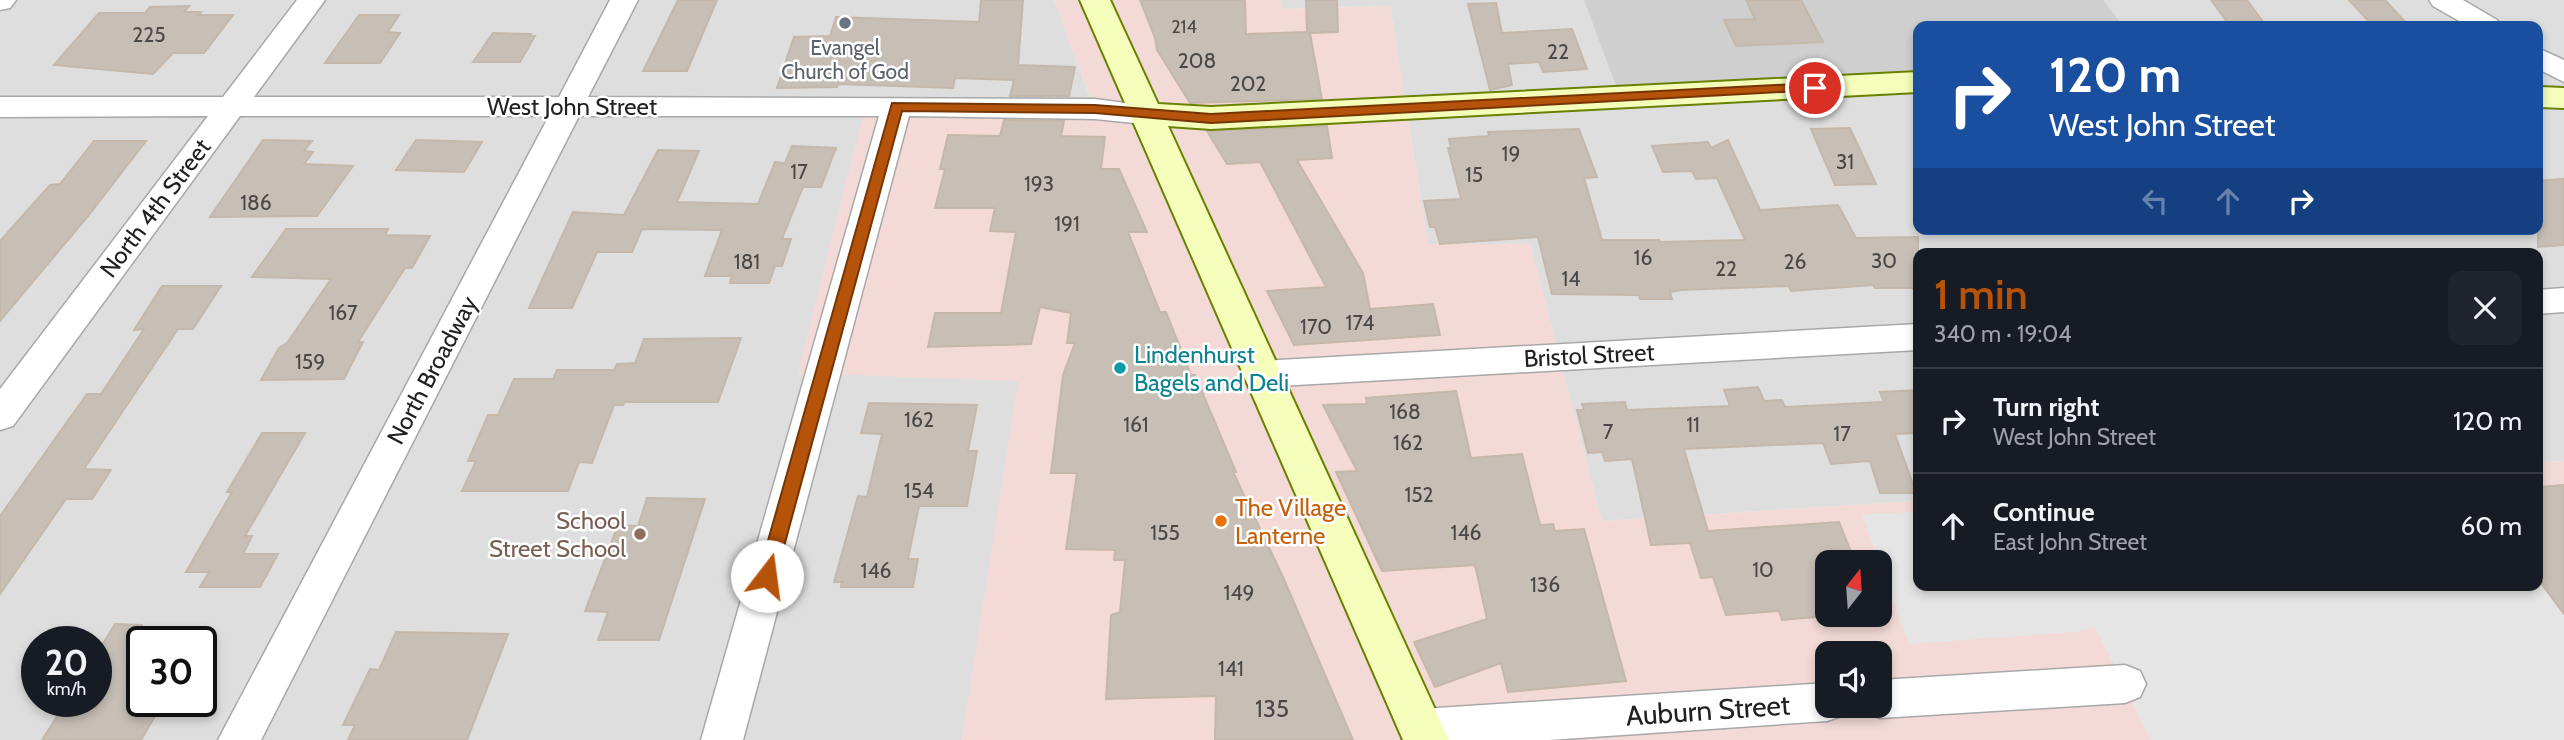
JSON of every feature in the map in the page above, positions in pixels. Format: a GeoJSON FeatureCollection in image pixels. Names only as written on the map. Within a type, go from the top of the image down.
{"type":"FeatureCollection","features":[{"type":"Feature","properties":{"kind":"main road"},"geometry":{"type":"LineString","coordinates":[[1095,0],[1423,735]]}},
{"type":"Feature","properties":{"kind":"main road"},"geometry":{"type":"LineString","coordinates":[[1144,114],[1211,118],[1913,82]]}},
{"type":"Feature","properties":{"kind":"main road"},"geometry":{"type":"LineString","coordinates":[[2543,97],[2564,98]]}},
{"type":"Feature","properties":{"kind":"street","name":"North 4th Street"},"geometry":{"type":"LineString","coordinates":[[0,416],[311,0]]}},
{"type":"Feature","properties":{"kind":"street","name":"North Broadway"},"geometry":{"type":"LineString","coordinates":[[239,740],[624,0]]}},
{"type":"Feature","properties":{"kind":"street"},"geometry":{"type":"LineString","coordinates":[[2443,0],[2479,21]]}},
{"type":"Feature","properties":{"kind":"street"},"geometry":{"type":"LineString","coordinates":[[2543,60],[2564,73]]}},
{"type":"Feature","properties":{"kind":"street","name":"West John Street"},"geometry":{"type":"LineString","coordinates":[[0,107],[897,106],[1095,109],[1144,114]]}},
{"type":"Feature","properties":{"kind":"street"},"geometry":{"type":"LineString","coordinates":[[722,740],[897,106]]}},
{"type":"Feature","properties":{"kind":"street"},"geometry":{"type":"LineString","coordinates":[[2543,302],[2564,300]]}},
{"type":"Feature","properties":{"kind":"street","name":"Bristol Street"},"geometry":{"type":"LineString","coordinates":[[1260,374],[1913,337]]}},
{"type":"Feature","properties":{"kind":"street"},"geometry":{"type":"LineString","coordinates":[[1892,698],[2125,684]]}},
{"type":"Feature","properties":{"kind":"street","name":"Auburn Street"},"geometry":{"type":"LineString","coordinates":[[1423,735],[1815,703]]}},
{"type":"Feature","properties":{"kind":"shaded area"},"geometry":{"type":"Polygon","coordinates":[[[0,0],[1054,0],[1097,116],[799,373],[1019,380],[962,740],[0,740],[0,0]]]}},
{"type":"Feature","properties":{"kind":"shaded area"},"geometry":{"type":"Polygon","coordinates":[[[1054,0],[1280,0],[1282,9],[1390,6],[1428,244],[1530,244],[1602,521],[1913,501],[1913,591],[2543,591],[2543,462],[2564,461],[2564,740],[962,740],[1018,381],[798,373],[863,115],[1097,115],[1054,0]]]}},
{"type":"Feature","properties":{"kind":"shaded area"},"geometry":{"type":"Polygon","coordinates":[[[1280,0],[2564,0],[2564,461],[2543,462],[2543,248],[1913,248],[1913,501],[1602,521],[1530,244],[1428,244],[1390,6],[1281,9],[1280,0]]]}},
{"type":"Feature","properties":{"kind":"shaded area"},"geometry":{"type":"Polygon","coordinates":[[[1584,0],[2103,0],[2119,21],[1913,21],[1913,75],[1618,91],[1584,0]]]}},
{"type":"Feature","properties":{"kind":"shaded area"},"geometry":{"type":"Polygon","coordinates":[[[1913,512],[1913,591],[2543,591],[2543,586],[2564,614],[2564,740],[2151,740],[2095,627],[2074,632],[1909,644],[1892,597],[1892,550],[1875,550],[1862,514],[1913,512]]]}},
{"type":"Feature","properties":{"kind":"building"},"geometry":{"type":"Polygon","coordinates":[[[678,0],[717,0],[687,71],[643,71],[678,0]]]}},
{"type":"Feature","properties":{"kind":"building"},"geometry":{"type":"Polygon","coordinates":[[[981,0],[1023,0],[1018,65],[1075,67],[1069,96],[1010,96],[1014,80],[955,78],[953,88],[838,84],[837,87],[777,88],[794,37],[830,36],[836,17],[979,22],[981,0]]]}},
{"type":"Feature","properties":{"kind":"building"},"geometry":{"type":"Polygon","coordinates":[[[1140,0],[1245,0],[1246,34],[1307,32],[1306,0],[1337,0],[1338,32],[1310,33],[1322,99],[1190,103],[1157,50],[1140,0]]]}},
{"type":"Feature","properties":{"kind":"building"},"geometry":{"type":"Polygon","coordinates":[[[1746,0],[1801,0],[1823,42],[1736,46],[1724,20],[1755,19],[1746,0]]]}},
{"type":"Feature","properties":{"kind":"building"},"geometry":{"type":"Polygon","coordinates":[[[2211,0],[2247,0],[2262,21],[2226,21],[2211,0]]]}},
{"type":"Feature","properties":{"kind":"building"},"geometry":{"type":"Polygon","coordinates":[[[2349,0],[2385,0],[2404,21],[2368,21],[2349,0]]]}},
{"type":"Feature","properties":{"kind":"building"},"geometry":{"type":"Polygon","coordinates":[[[1496,3],[1502,33],[1572,29],[1587,69],[1543,72],[1539,62],[1508,64],[1512,85],[1490,90],[1468,4],[1496,3]]]}},
{"type":"Feature","properties":{"kind":"building"},"geometry":{"type":"Polygon","coordinates":[[[189,6],[184,12],[201,12],[198,15],[233,15],[204,53],[173,53],[153,74],[54,65],[99,13],[145,13],[150,7],[189,6]]]}},
{"type":"Feature","properties":{"kind":"building"},"geometry":{"type":"Polygon","coordinates":[[[359,15],[399,15],[388,32],[400,33],[380,63],[325,63],[359,15]]]}},
{"type":"Feature","properties":{"kind":"building"},"geometry":{"type":"Polygon","coordinates":[[[493,33],[535,36],[520,62],[473,62],[493,33]]]}},
{"type":"Feature","properties":{"kind":"building"},"geometry":{"type":"Polygon","coordinates":[[[1004,120],[1064,121],[1061,136],[1105,137],[1101,169],[1119,169],[1147,232],[1128,232],[1160,312],[1166,312],[1191,375],[1195,375],[1236,472],[1233,472],[1283,577],[1353,740],[1215,740],[1216,696],[1106,699],[1111,615],[1120,612],[1125,560],[1114,560],[1115,550],[1066,549],[1077,473],[1051,473],[1063,375],[1075,343],[1067,343],[1071,313],[1040,307],[1031,344],[928,347],[935,313],[1001,313],[1016,232],[990,231],[995,208],[935,208],[945,169],[940,169],[948,135],[1000,136],[1004,120]]]}},
{"type":"Feature","properties":{"kind":"building"},"geometry":{"type":"Polygon","coordinates":[[[1327,126],[1332,158],[1297,160],[1363,273],[1370,309],[1433,304],[1440,335],[1294,345],[1267,291],[1326,287],[1260,162],[1227,164],[1207,131],[1327,126]]]}},
{"type":"Feature","properties":{"kind":"building"},"geometry":{"type":"Polygon","coordinates":[[[1850,128],[1876,184],[1835,185],[1811,129],[1850,128]]]}},
{"type":"Feature","properties":{"kind":"building"},"geometry":{"type":"Polygon","coordinates":[[[1579,129],[1597,177],[1584,178],[1602,240],[1660,242],[1745,240],[1717,178],[1696,179],[1692,171],[1663,172],[1652,146],[1708,142],[1711,148],[1728,140],[1760,210],[1838,205],[1856,238],[1918,237],[1918,248],[1913,248],[1913,288],[1875,288],[1873,285],[1791,291],[1789,286],[1681,290],[1670,292],[1672,299],[1640,299],[1639,295],[1552,294],[1538,237],[1440,244],[1435,227],[1430,227],[1424,201],[1461,199],[1448,148],[1451,148],[1449,139],[1489,136],[1488,132],[1579,129]]]}},
{"type":"Feature","properties":{"kind":"building"},"geometry":{"type":"Polygon","coordinates":[[[263,140],[312,141],[304,151],[313,152],[304,164],[353,166],[317,216],[210,217],[263,140]]]}},
{"type":"Feature","properties":{"kind":"building"},"geometry":{"type":"Polygon","coordinates":[[[416,140],[482,142],[464,172],[396,170],[416,140]]]}},
{"type":"Feature","properties":{"kind":"building"},"geometry":{"type":"Polygon","coordinates":[[[94,141],[146,141],[88,216],[0,321],[0,241],[50,185],[60,184],[94,141]]]}},
{"type":"Feature","properties":{"kind":"building"},"geometry":{"type":"Polygon","coordinates":[[[792,146],[836,148],[821,187],[803,187],[782,239],[791,239],[782,266],[775,266],[769,283],[730,283],[732,276],[705,276],[722,230],[642,229],[632,252],[597,252],[572,308],[529,308],[573,212],[624,215],[658,150],[699,151],[677,202],[758,204],[775,162],[785,163],[792,146]]]}},
{"type":"Feature","properties":{"kind":"building"},"geometry":{"type":"Polygon","coordinates":[[[2564,179],[2564,245],[2538,247],[2538,235],[2543,235],[2543,181],[2564,179]]]}},
{"type":"Feature","properties":{"kind":"building"},"geometry":{"type":"Polygon","coordinates":[[[286,229],[388,229],[385,235],[430,236],[412,268],[405,268],[358,342],[363,342],[344,379],[261,380],[279,348],[287,343],[331,279],[252,277],[286,229]]]}},
{"type":"Feature","properties":{"kind":"building"},"geometry":{"type":"Polygon","coordinates":[[[162,286],[221,286],[193,329],[178,329],[84,469],[111,470],[92,499],[66,499],[0,594],[0,516],[87,394],[101,394],[144,329],[134,330],[162,286]]]}},
{"type":"Feature","properties":{"kind":"building"},"geometry":{"type":"Polygon","coordinates":[[[741,338],[718,402],[625,402],[623,405],[614,405],[592,463],[579,462],[568,491],[462,491],[476,461],[468,461],[488,415],[498,415],[514,379],[553,379],[557,370],[614,370],[617,364],[635,363],[644,339],[741,338]]]}},
{"type":"Feature","properties":{"kind":"building"},"geometry":{"type":"Polygon","coordinates":[[[1758,387],[1764,401],[1782,400],[1785,407],[1884,402],[1880,392],[1913,390],[1913,433],[1895,434],[1913,485],[1913,493],[1880,493],[1870,461],[1831,464],[1823,443],[1684,449],[1708,531],[1839,522],[1850,550],[1815,550],[1815,617],[1782,620],[1779,611],[1726,615],[1713,577],[1701,578],[1690,543],[1651,545],[1632,459],[1605,461],[1602,452],[1588,453],[1577,410],[1584,410],[1582,404],[1625,402],[1627,410],[1730,406],[1724,390],[1758,387]]]}},
{"type":"Feature","properties":{"kind":"building"},"geometry":{"type":"Polygon","coordinates":[[[1456,391],[1471,458],[1522,454],[1540,525],[1553,524],[1555,531],[1584,529],[1626,681],[1508,692],[1501,663],[1435,687],[1414,642],[1487,619],[1475,565],[1382,571],[1336,472],[1357,471],[1323,405],[1367,404],[1366,398],[1456,391]]]}},
{"type":"Feature","properties":{"kind":"building"},"geometry":{"type":"Polygon","coordinates":[[[869,403],[977,405],[968,451],[977,451],[967,506],[919,506],[908,559],[918,559],[913,587],[841,587],[842,582],[834,582],[858,496],[867,497],[882,434],[861,433],[869,403]]]}},
{"type":"Feature","properties":{"kind":"building"},"geometry":{"type":"Polygon","coordinates":[[[262,433],[305,433],[245,536],[252,536],[243,554],[278,554],[260,587],[200,587],[209,572],[186,572],[232,492],[227,492],[262,433]]]}},
{"type":"Feature","properties":{"kind":"building"},"geometry":{"type":"Polygon","coordinates":[[[2564,485],[2564,614],[2543,586],[2543,487],[2564,485]]]}},
{"type":"Feature","properties":{"kind":"building"},"geometry":{"type":"Polygon","coordinates":[[[647,498],[705,499],[659,640],[598,640],[608,612],[585,611],[618,525],[638,526],[647,498]]]}},
{"type":"Feature","properties":{"kind":"building"},"geometry":{"type":"Polygon","coordinates":[[[115,624],[142,625],[126,626],[126,717],[154,717],[141,740],[42,740],[57,717],[112,717],[112,629],[115,624]]]}},
{"type":"Feature","properties":{"kind":"building"},"geometry":{"type":"Polygon","coordinates":[[[396,632],[508,634],[467,740],[348,740],[355,725],[343,725],[370,669],[379,670],[396,632]]]}},
{"type":"Feature","properties":{"kind":"place","name":"Evangel Church of God"},"geometry":{"type":"Point","coordinates":[845,23]}},
{"type":"Feature","properties":{"kind":"place","name":"Lindenhurst Bagels and Deli"},"geometry":{"type":"Point","coordinates":[1120,368]}},
{"type":"Feature","properties":{"kind":"place","name":"The Village Lanterne"},"geometry":{"type":"Point","coordinates":[1221,521]}},
{"type":"Feature","properties":{"kind":"place","name":"School Street School"},"geometry":{"type":"Point","coordinates":[640,534]}},
{"type":"Feature","properties":{"kind":"route"},"geometry":{"type":"LineString","coordinates":[[767,576],[897,106],[1095,109],[1211,118],[1815,88]]}}]}
